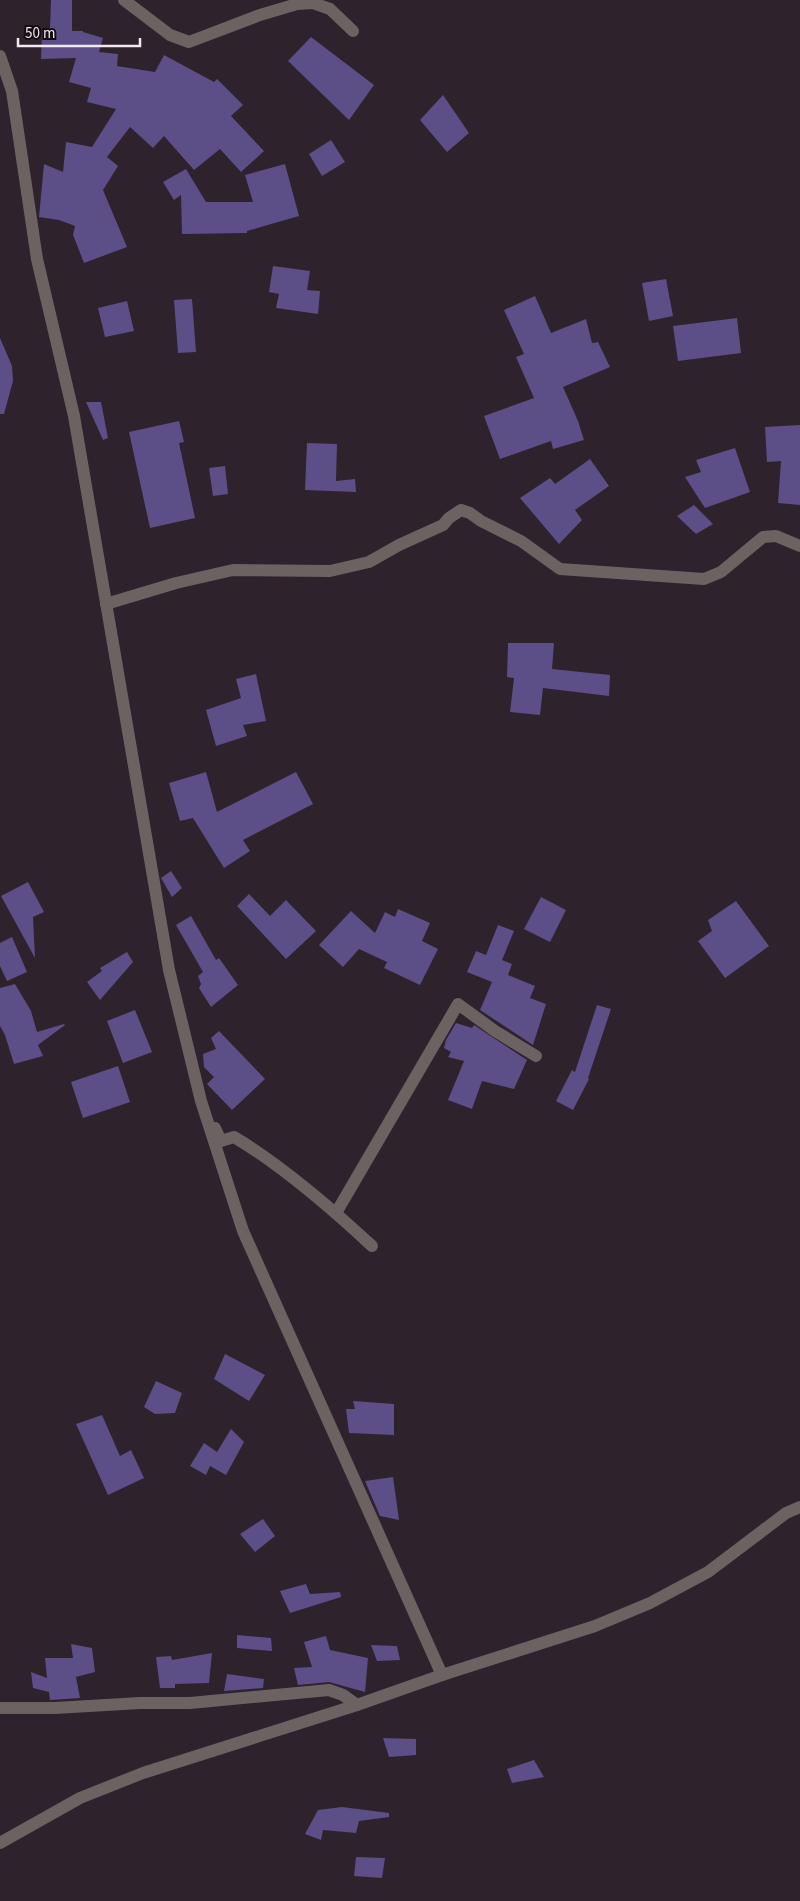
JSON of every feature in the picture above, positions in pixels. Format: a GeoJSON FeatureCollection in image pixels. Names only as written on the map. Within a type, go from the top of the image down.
{"type":"FeatureCollection","features":[{"type":"Feature","properties":{"kind":"street"},"geometry":{"type":"LineString","coordinates":[[124,0],[170,35],[189,42],[260,15],[297,4],[313,3],[330,9],[353,31]]}},
{"type":"Feature","properties":{"kind":"street"},"geometry":{"type":"LineString","coordinates":[[0,56],[12,91],[37,259],[74,416],[169,970],[201,1101],[243,1231],[442,1675]]}},
{"type":"Feature","properties":{"kind":"street"},"geometry":{"type":"LineString","coordinates":[[106,604],[185,580],[233,570],[330,571],[369,562],[399,545],[443,525],[460,510],[470,513],[481,521],[521,541],[560,569],[704,579],[721,572],[763,537],[776,536],[800,546]]}},
{"type":"Feature","properties":{"kind":"street"},"geometry":{"type":"LineString","coordinates":[[336,1213],[458,1004],[495,1031],[536,1056]]}},
{"type":"Feature","properties":{"kind":"street"},"geometry":{"type":"LineString","coordinates":[[201,1101],[221,1141],[234,1137],[257,1151],[336,1213],[372,1246]]}},
{"type":"Feature","properties":{"kind":"street"},"geometry":{"type":"LineString","coordinates":[[0,1843],[80,1798],[143,1773],[357,1705],[442,1675],[594,1626],[650,1603],[708,1572],[786,1513],[800,1507]]}},
{"type":"Feature","properties":{"kind":"street"},"geometry":{"type":"LineString","coordinates":[[0,1708],[190,1703],[329,1690],[343,1695],[357,1705]]}},
{"type":"Feature","properties":{"kind":"building"},"geometry":{"type":"Polygon","coordinates":[[[51,0],[72,0],[72,31],[83,31],[103,38],[99,52],[118,54],[117,66],[155,72],[164,55],[214,82],[217,79],[243,105],[231,116],[264,151],[241,172],[220,149],[194,170],[164,136],[153,148],[130,127],[107,157],[118,166],[103,190],[127,247],[84,263],[73,235],[75,226],[59,220],[39,217],[44,164],[63,172],[66,142],[92,147],[116,109],[87,102],[91,88],[69,82],[76,58],[41,59],[42,30],[50,30],[51,0]]]}},
{"type":"Feature","properties":{"kind":"building"},"geometry":{"type":"Polygon","coordinates":[[[311,37],[374,85],[349,120],[288,61],[311,37]]]}},
{"type":"Feature","properties":{"kind":"building"},"geometry":{"type":"Polygon","coordinates":[[[443,95],[469,133],[447,152],[420,120],[443,95]]]}},
{"type":"Feature","properties":{"kind":"building"},"geometry":{"type":"Polygon","coordinates":[[[331,140],[345,162],[322,176],[309,154],[331,140]]]}},
{"type":"Feature","properties":{"kind":"building"},"geometry":{"type":"Polygon","coordinates":[[[285,164],[299,216],[247,231],[247,233],[182,234],[181,195],[174,200],[163,182],[186,169],[206,202],[253,202],[245,175],[285,164]]]}},
{"type":"Feature","properties":{"kind":"building"},"geometry":{"type":"Polygon","coordinates":[[[273,266],[310,271],[307,290],[320,291],[318,314],[276,308],[279,294],[269,292],[273,266]]]}},
{"type":"Feature","properties":{"kind":"building"},"geometry":{"type":"Polygon","coordinates":[[[666,279],[673,316],[649,321],[642,283],[666,279]]]}},
{"type":"Feature","properties":{"kind":"building"},"geometry":{"type":"Polygon","coordinates":[[[535,296],[551,333],[586,319],[592,343],[598,342],[610,367],[563,387],[584,440],[553,449],[551,441],[500,459],[484,416],[534,398],[516,357],[524,354],[504,310],[535,296]]]}},
{"type":"Feature","properties":{"kind":"building"},"geometry":{"type":"Polygon","coordinates":[[[192,299],[196,352],[178,353],[174,300],[192,299]]]}},
{"type":"Feature","properties":{"kind":"building"},"geometry":{"type":"Polygon","coordinates":[[[127,301],[134,331],[105,337],[98,308],[127,301]]]}},
{"type":"Feature","properties":{"kind":"building"},"geometry":{"type":"Polygon","coordinates":[[[737,318],[741,353],[678,361],[673,326],[737,318]]]}},
{"type":"Feature","properties":{"kind":"building"},"geometry":{"type":"Polygon","coordinates":[[[0,338],[12,366],[13,381],[4,414],[0,414],[0,338]]]}},
{"type":"Feature","properties":{"kind":"building"},"geometry":{"type":"Polygon","coordinates":[[[86,402],[101,402],[108,438],[103,440],[86,402]]]}},
{"type":"Feature","properties":{"kind":"building"},"geometry":{"type":"Polygon","coordinates":[[[179,421],[184,442],[179,443],[195,518],[150,528],[129,432],[179,421]]]}},
{"type":"Feature","properties":{"kind":"building"},"geometry":{"type":"Polygon","coordinates":[[[800,425],[800,505],[778,503],[781,461],[767,462],[765,427],[800,425]]]}},
{"type":"Feature","properties":{"kind":"building"},"geometry":{"type":"Polygon","coordinates":[[[307,443],[337,444],[336,481],[355,479],[356,492],[305,490],[307,443]]]}},
{"type":"Feature","properties":{"kind":"building"},"geometry":{"type":"Polygon","coordinates":[[[735,448],[750,492],[705,508],[685,477],[701,472],[696,460],[735,448]]]}},
{"type":"Feature","properties":{"kind":"building"},"geometry":{"type":"Polygon","coordinates":[[[590,459],[609,486],[575,510],[582,520],[559,544],[520,498],[550,478],[555,484],[590,459]]]}},
{"type":"Feature","properties":{"kind":"building"},"geometry":{"type":"Polygon","coordinates":[[[225,466],[228,494],[213,496],[209,468],[225,466]]]}},
{"type":"Feature","properties":{"kind":"building"},"geometry":{"type":"Polygon","coordinates":[[[694,505],[713,524],[696,534],[677,516],[694,505]]]}},
{"type":"Feature","properties":{"kind":"building"},"geometry":{"type":"Polygon","coordinates":[[[508,643],[554,643],[552,669],[610,675],[609,696],[543,688],[540,715],[510,712],[514,678],[507,677],[508,643]]]}},
{"type":"Feature","properties":{"kind":"building"},"geometry":{"type":"Polygon","coordinates":[[[256,674],[266,721],[243,725],[247,736],[216,746],[206,710],[241,698],[236,679],[256,674]]]}},
{"type":"Feature","properties":{"kind":"building"},"geometry":{"type":"Polygon","coordinates":[[[206,772],[217,812],[296,772],[313,804],[243,840],[250,851],[224,868],[193,818],[180,821],[169,783],[206,772]]]}},
{"type":"Feature","properties":{"kind":"building"},"geometry":{"type":"Polygon","coordinates":[[[171,871],[182,888],[172,897],[161,878],[171,871]]]}},
{"type":"Feature","properties":{"kind":"building"},"geometry":{"type":"Polygon","coordinates":[[[28,882],[44,912],[33,917],[35,958],[1,896],[28,882]]]}},
{"type":"Feature","properties":{"kind":"building"},"geometry":{"type":"Polygon","coordinates":[[[249,894],[270,916],[286,900],[316,931],[286,959],[237,906],[249,894]]]}},
{"type":"Feature","properties":{"kind":"building"},"geometry":{"type":"Polygon","coordinates":[[[541,897],[566,910],[550,942],[524,929],[541,897]]]}},
{"type":"Feature","properties":{"kind":"building"},"geometry":{"type":"Polygon","coordinates":[[[736,901],[769,946],[725,978],[698,941],[712,931],[708,920],[736,901]]]}},
{"type":"Feature","properties":{"kind":"building"},"geometry":{"type":"Polygon","coordinates":[[[398,909],[430,923],[422,941],[438,949],[420,985],[384,968],[387,962],[359,949],[343,967],[319,945],[351,911],[375,933],[385,912],[395,917],[398,909]]]}},
{"type":"Feature","properties":{"kind":"building"},"geometry":{"type":"Polygon","coordinates":[[[191,916],[216,960],[219,958],[238,985],[211,1007],[199,988],[201,984],[198,976],[203,972],[176,925],[191,916]]]}},
{"type":"Feature","properties":{"kind":"building"},"geometry":{"type":"Polygon","coordinates":[[[498,925],[514,931],[502,960],[512,964],[508,975],[535,986],[530,998],[546,1004],[533,1045],[480,1010],[492,982],[467,972],[476,951],[486,955],[498,925]]]}},
{"type":"Feature","properties":{"kind":"building"},"geometry":{"type":"Polygon","coordinates":[[[12,937],[27,972],[7,981],[0,966],[0,943],[12,937]]]}},
{"type":"Feature","properties":{"kind":"building"},"geometry":{"type":"Polygon","coordinates":[[[127,952],[133,962],[100,1000],[87,982],[102,971],[100,968],[127,952]]]}},
{"type":"Feature","properties":{"kind":"building"},"geometry":{"type":"Polygon","coordinates":[[[15,984],[31,1011],[37,1032],[65,1025],[38,1045],[43,1056],[14,1064],[5,1035],[0,1026],[0,988],[15,984]]]}},
{"type":"Feature","properties":{"kind":"building"},"geometry":{"type":"Polygon","coordinates":[[[597,1005],[611,1009],[589,1079],[573,1110],[556,1101],[572,1070],[575,1072],[597,1005]]]}},
{"type":"Feature","properties":{"kind":"building"},"geometry":{"type":"Polygon","coordinates":[[[135,1010],[152,1052],[123,1063],[107,1021],[135,1010]]]}},
{"type":"Feature","properties":{"kind":"building"},"geometry":{"type":"Polygon","coordinates":[[[456,1023],[472,1028],[474,1025],[527,1060],[514,1089],[482,1081],[472,1109],[448,1100],[464,1061],[448,1057],[451,1052],[444,1048],[446,1040],[456,1023]]]}},
{"type":"Feature","properties":{"kind":"building"},"geometry":{"type":"Polygon","coordinates":[[[219,1031],[265,1079],[232,1110],[207,1084],[214,1077],[204,1067],[203,1054],[216,1049],[211,1038],[219,1031]]]}},
{"type":"Feature","properties":{"kind":"building"},"geometry":{"type":"Polygon","coordinates":[[[118,1066],[130,1102],[83,1118],[71,1082],[118,1066]]]}},
{"type":"Feature","properties":{"kind":"building"},"geometry":{"type":"Polygon","coordinates":[[[225,1354],[265,1375],[249,1401],[214,1379],[225,1354]]]}},
{"type":"Feature","properties":{"kind":"building"},"geometry":{"type":"Polygon","coordinates":[[[156,1381],[182,1393],[175,1413],[155,1414],[144,1407],[156,1381]]]}},
{"type":"Feature","properties":{"kind":"building"},"geometry":{"type":"Polygon","coordinates":[[[353,1401],[394,1404],[394,1435],[349,1433],[346,1409],[355,1409],[353,1401]]]}},
{"type":"Feature","properties":{"kind":"building"},"geometry":{"type":"Polygon","coordinates":[[[102,1415],[120,1456],[131,1450],[144,1478],[108,1495],[76,1424],[102,1415]]]}},
{"type":"Feature","properties":{"kind":"building"},"geometry":{"type":"Polygon","coordinates":[[[231,1429],[244,1442],[226,1475],[210,1466],[206,1475],[190,1466],[204,1443],[217,1452],[231,1429]]]}},
{"type":"Feature","properties":{"kind":"building"},"geometry":{"type":"Polygon","coordinates":[[[393,1477],[399,1520],[380,1516],[365,1481],[393,1477]]]}},
{"type":"Feature","properties":{"kind":"building"},"geometry":{"type":"Polygon","coordinates":[[[263,1519],[275,1536],[255,1552],[240,1534],[263,1519]]]}},
{"type":"Feature","properties":{"kind":"building"},"geometry":{"type":"Polygon","coordinates":[[[306,1584],[310,1594],[340,1592],[341,1597],[290,1613],[280,1591],[306,1584]]]}},
{"type":"Feature","properties":{"kind":"building"},"geometry":{"type":"Polygon","coordinates":[[[237,1635],[271,1638],[272,1651],[237,1648],[237,1635]]]}},
{"type":"Feature","properties":{"kind":"building"},"geometry":{"type":"Polygon","coordinates":[[[326,1636],[330,1650],[368,1658],[365,1692],[329,1682],[298,1685],[294,1668],[312,1667],[304,1642],[326,1636]]]}},
{"type":"Feature","properties":{"kind":"building"},"geometry":{"type":"Polygon","coordinates":[[[71,1644],[92,1648],[95,1672],[76,1677],[80,1698],[50,1700],[49,1692],[33,1688],[31,1672],[47,1678],[45,1658],[73,1658],[71,1644]]]}},
{"type":"Feature","properties":{"kind":"building"},"geometry":{"type":"Polygon","coordinates":[[[371,1645],[397,1646],[400,1660],[377,1661],[371,1645]]]}},
{"type":"Feature","properties":{"kind":"building"},"geometry":{"type":"Polygon","coordinates":[[[212,1653],[209,1683],[175,1684],[175,1688],[160,1688],[156,1657],[171,1656],[172,1660],[212,1653]]]}},
{"type":"Feature","properties":{"kind":"building"},"geometry":{"type":"Polygon","coordinates":[[[227,1674],[264,1679],[263,1688],[224,1691],[227,1674]]]}},
{"type":"Feature","properties":{"kind":"building"},"geometry":{"type":"Polygon","coordinates":[[[383,1738],[416,1739],[416,1755],[389,1757],[383,1738]]]}},
{"type":"Feature","properties":{"kind":"building"},"geometry":{"type":"Polygon","coordinates":[[[534,1760],[544,1777],[512,1783],[507,1769],[534,1760]]]}},
{"type":"Feature","properties":{"kind":"building"},"geometry":{"type":"Polygon","coordinates":[[[342,1807],[389,1813],[389,1817],[359,1821],[356,1833],[323,1830],[321,1840],[305,1834],[318,1810],[342,1807]]]}},
{"type":"Feature","properties":{"kind":"building"},"geometry":{"type":"Polygon","coordinates":[[[356,1857],[385,1858],[382,1878],[354,1876],[356,1857]]]}}]}
